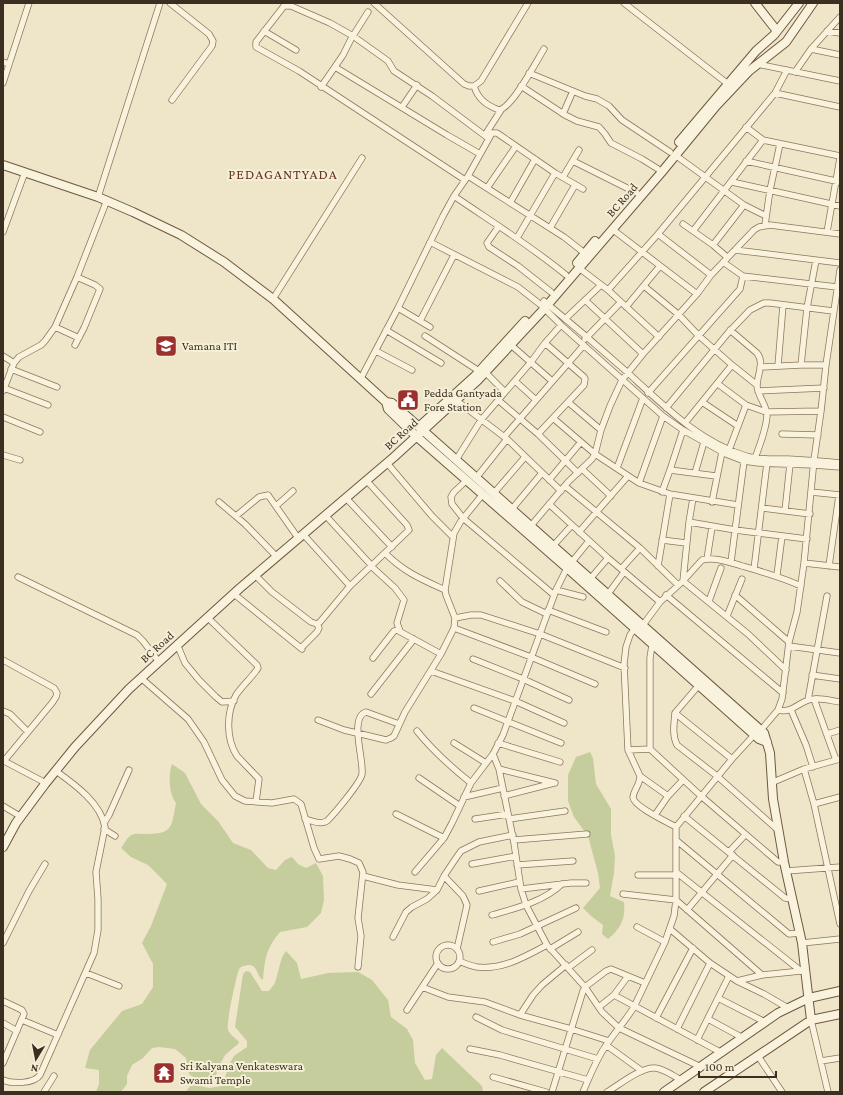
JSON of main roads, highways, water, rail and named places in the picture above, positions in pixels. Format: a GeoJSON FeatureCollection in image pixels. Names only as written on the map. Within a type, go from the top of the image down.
{"type":"FeatureCollection","features":[{"type":"Feature","properties":{"kind":"place","name":"Vamana ITI"},"geometry":{"type":"Point","coordinates":[166,346]}},
{"type":"Feature","properties":{"kind":"place","name":"Pedda Gantyada Fore Station"},"geometry":{"type":"Point","coordinates":[408,400]}},
{"type":"Feature","properties":{"kind":"place","name":"Sri Kalyana Venkateswara Swami Temple"},"geometry":{"type":"Point","coordinates":[164,1073]}},
{"type":"Feature","properties":{"kind":"district","name":"PEDAGANTYADA"},"geometry":{"type":"Point","coordinates":[283,174]}}]}
